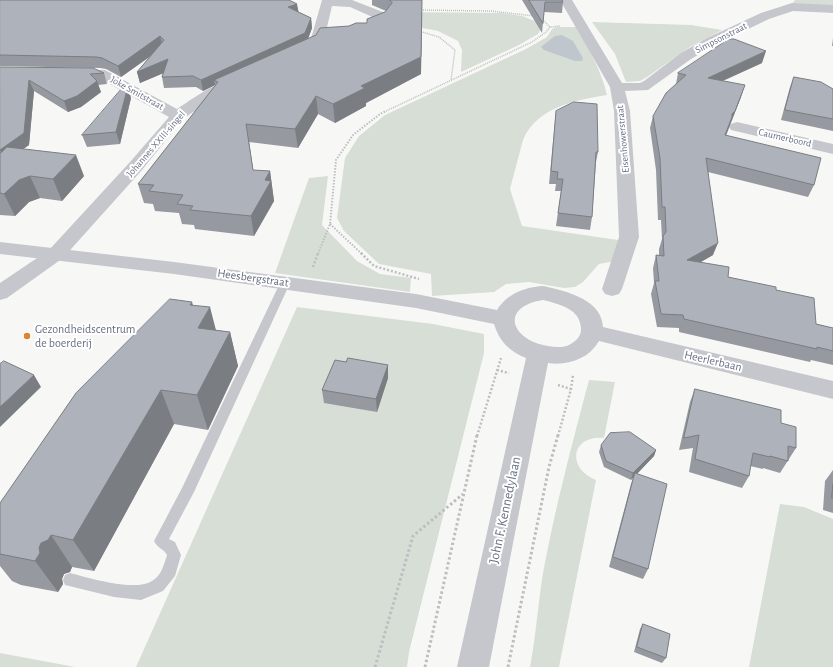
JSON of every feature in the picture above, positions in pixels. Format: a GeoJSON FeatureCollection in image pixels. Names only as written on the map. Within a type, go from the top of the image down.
{"type":"FeatureCollection","features":[{"type":"Feature","properties":{"kind":"street","name":"Eisenhowerstraat"},"geometry":{"type":"LineString","coordinates":[[566,0],[617,87],[622,111],[629,237],[612,289]]}},
{"type":"Feature","properties":{"kind":"street"},"geometry":{"type":"LineString","coordinates":[[294,57],[312,48],[325,39],[327,1],[352,4],[384,17],[383,22],[380,24],[356,34]]}},
{"type":"Feature","properties":{"kind":"street","name":"Simpsonstraat"},"geometry":{"type":"LineString","coordinates":[[617,87],[643,87],[686,56],[712,41],[778,11],[797,7],[833,9]]}},
{"type":"Feature","properties":{"kind":"street","name":"Joke Smitstraat"},"geometry":{"type":"LineString","coordinates":[[60,73],[100,73],[178,116]]}},
{"type":"Feature","properties":{"kind":"street","name":"Johannes XXIII-singel"},"geometry":{"type":"LineString","coordinates":[[0,293],[56,254],[136,166],[178,116],[207,96],[246,78]]}},
{"type":"Feature","properties":{"kind":"street","name":"Caumerboord"},"geometry":{"type":"LineString","coordinates":[[737,127],[833,149]]}},
{"type":"Feature","properties":{"kind":"street","name":"Heesbergstraat"},"geometry":{"type":"LineString","coordinates":[[0,248],[285,283],[416,301],[506,327]]}},
{"type":"Feature","properties":{"kind":"street"},"geometry":{"type":"LineString","coordinates":[[543,293],[557,295],[575,302],[589,313],[593,323],[594,332],[591,340],[584,347],[576,352],[557,356],[538,354],[519,346],[506,327],[511,305],[519,299],[543,293]]}},
{"type":"Feature","properties":{"kind":"street","name":"Heerlerbaan"},"geometry":{"type":"LineString","coordinates":[[594,332],[833,390]]}},
{"type":"Feature","properties":{"kind":"street","name":"John F. Kennedylaan"},"geometry":{"type":"LineString","coordinates":[[473,667],[538,354]]}},
{"type":"Feature","properties":{"kind":"lane"},"geometry":{"type":"LineString","coordinates":[[70,580],[114,590],[141,593],[158,586],[170,571],[174,555],[170,547],[161,541],[187,492],[285,283]]}},
{"type":"Feature","properties":{"kind":"path"},"geometry":{"type":"LineString","coordinates":[[414,10],[491,11],[517,13],[537,17],[546,22],[550,27]]}},
{"type":"Feature","properties":{"kind":"path"},"geometry":{"type":"LineString","coordinates":[[305,286],[330,224],[336,160],[353,135],[380,114],[532,42],[546,32],[550,27],[582,26]]}},
{"type":"Feature","properties":{"kind":"path"},"geometry":{"type":"LineString","coordinates":[[415,30],[429,32],[448,42],[455,50],[451,81]]}},
{"type":"Feature","properties":{"kind":"path"},"geometry":{"type":"LineString","coordinates":[[330,224],[374,266],[419,279],[416,301]]}},
{"type":"Feature","properties":{"kind":"path"},"geometry":{"type":"LineString","coordinates":[[425,667],[475,442],[506,327]]}},
{"type":"Feature","properties":{"kind":"path"},"geometry":{"type":"LineString","coordinates":[[508,667],[549,467],[571,389],[576,352]]}},
{"type":"Feature","properties":{"kind":"path"},"geometry":{"type":"LineString","coordinates":[[375,667],[413,536],[464,493]]}},
{"type":"Feature","properties":{"kind":"shaded area"},"geometry":{"type":"Polygon","coordinates":[[[795,0],[833,0],[833,7],[791,5],[795,0]]]}},
{"type":"Feature","properties":{"kind":"shaded area"},"geometry":{"type":"Polygon","coordinates":[[[392,12],[502,13],[522,16],[535,21],[542,27],[538,34],[519,45],[461,72],[462,50],[458,41],[438,31],[417,27],[392,12]]]}},
{"type":"Feature","properties":{"kind":"shaded area"},"geometry":{"type":"Polygon","coordinates":[[[592,22],[691,25],[722,30],[690,47],[640,81],[626,82],[615,54],[592,22]]]}},
{"type":"Feature","properties":{"kind":"shaded area"},"geometry":{"type":"Polygon","coordinates":[[[556,27],[576,27],[598,68],[607,95],[570,103],[559,107],[538,120],[529,129],[523,140],[510,189],[522,226],[618,240],[615,259],[610,262],[599,264],[583,282],[575,287],[564,288],[529,282],[506,284],[494,292],[432,296],[431,274],[379,264],[344,231],[337,218],[345,158],[359,136],[385,115],[526,49],[547,37],[552,29],[556,27]]]}},
{"type":"Feature","properties":{"kind":"shaded area"},"geometry":{"type":"Polygon","coordinates":[[[562,35],[573,41],[583,58],[582,61],[575,61],[544,50],[541,47],[555,36],[562,35]]]}},
{"type":"Feature","properties":{"kind":"shaded area"},"geometry":{"type":"Polygon","coordinates":[[[328,176],[322,225],[357,261],[380,274],[411,278],[410,292],[275,273],[309,178],[328,176]]]}},
{"type":"Feature","properties":{"kind":"shaded area"},"geometry":{"type":"Polygon","coordinates":[[[297,307],[433,324],[484,334],[484,353],[409,652],[407,667],[136,667],[297,307]]]}},
{"type":"Feature","properties":{"kind":"shaded area"},"geometry":{"type":"Polygon","coordinates":[[[589,380],[615,382],[604,438],[593,438],[584,442],[579,447],[576,454],[580,468],[587,475],[596,480],[559,667],[530,667],[541,585],[553,524],[589,380]]]}},
{"type":"Feature","properties":{"kind":"shaded area"},"geometry":{"type":"Polygon","coordinates":[[[780,504],[804,507],[833,519],[833,667],[749,667],[780,504]]]}},
{"type":"Feature","properties":{"kind":"shaded area"},"geometry":{"type":"Polygon","coordinates":[[[0,653],[75,667],[0,667],[0,653]]]}},
{"type":"Feature","properties":{"kind":"building"},"geometry":{"type":"Polygon","coordinates":[[[0,0],[289,0],[297,4],[288,7],[311,18],[305,33],[201,80],[193,76],[162,77],[168,59],[137,72],[164,40],[160,36],[118,66],[97,57],[0,55],[0,0]]]}},
{"type":"Feature","properties":{"kind":"building"},"geometry":{"type":"Polygon","coordinates":[[[390,0],[422,0],[421,57],[361,86],[365,88],[333,104],[316,96],[295,129],[246,124],[253,170],[270,171],[265,180],[271,181],[251,216],[190,210],[193,206],[177,204],[183,195],[149,191],[154,185],[138,184],[218,82],[214,80],[316,35],[320,28],[367,23],[367,19],[385,12],[392,3],[390,0]]]}},
{"type":"Feature","properties":{"kind":"building"},"geometry":{"type":"Polygon","coordinates":[[[529,0],[562,0],[563,2],[545,2],[543,23],[529,0]]]}},
{"type":"Feature","properties":{"kind":"building"},"geometry":{"type":"Polygon","coordinates":[[[729,39],[734,39],[766,51],[708,78],[745,85],[735,111],[732,114],[725,135],[821,158],[814,185],[706,158],[718,243],[687,260],[729,267],[728,277],[776,287],[776,290],[814,298],[816,324],[833,328],[833,351],[817,347],[817,349],[684,319],[683,315],[661,314],[655,281],[659,281],[656,255],[664,256],[663,236],[666,232],[665,207],[662,207],[660,158],[653,116],[666,93],[686,75],[678,73],[729,39]]]}},
{"type":"Feature","properties":{"kind":"building"},"geometry":{"type":"Polygon","coordinates":[[[0,67],[93,68],[104,73],[90,74],[97,81],[77,96],[64,101],[29,80],[24,133],[0,150],[0,67]]]}},
{"type":"Feature","properties":{"kind":"building"},"geometry":{"type":"Polygon","coordinates":[[[794,77],[821,82],[833,89],[833,119],[785,110],[794,77]]]}},
{"type":"Feature","properties":{"kind":"building"},"geometry":{"type":"Polygon","coordinates":[[[125,85],[128,86],[116,132],[82,135],[125,85]]]}},
{"type":"Feature","properties":{"kind":"building"},"geometry":{"type":"Polygon","coordinates":[[[574,102],[597,104],[598,152],[596,152],[592,217],[558,213],[563,179],[557,179],[558,172],[551,171],[556,111],[574,102]]]}},
{"type":"Feature","properties":{"kind":"building"},"geometry":{"type":"Polygon","coordinates":[[[7,147],[76,155],[53,179],[30,176],[19,180],[4,194],[0,193],[0,154],[7,147]]]}},
{"type":"Feature","properties":{"kind":"building"},"geometry":{"type":"Polygon","coordinates":[[[170,299],[192,302],[190,305],[210,307],[198,328],[230,332],[197,395],[161,390],[73,540],[51,535],[48,540],[41,543],[39,548],[40,553],[35,561],[0,554],[0,503],[76,393],[170,299]]]}},
{"type":"Feature","properties":{"kind":"building"},"geometry":{"type":"Polygon","coordinates":[[[348,358],[388,365],[376,399],[322,390],[335,360],[346,362],[348,358]]]}},
{"type":"Feature","properties":{"kind":"building"},"geometry":{"type":"Polygon","coordinates":[[[4,361],[34,375],[0,407],[0,364],[4,361]]]}},
{"type":"Feature","properties":{"kind":"building"},"geometry":{"type":"Polygon","coordinates":[[[695,389],[781,410],[781,423],[796,427],[796,448],[788,446],[788,461],[753,453],[749,476],[695,459],[699,435],[684,438],[695,389]]]}},
{"type":"Feature","properties":{"kind":"building"},"geometry":{"type":"Polygon","coordinates":[[[630,432],[656,450],[633,473],[606,461],[601,445],[610,433],[630,432]]]}},
{"type":"Feature","properties":{"kind":"building"},"geometry":{"type":"Polygon","coordinates":[[[635,473],[667,484],[648,569],[613,557],[635,473]]]}},
{"type":"Feature","properties":{"kind":"building"},"geometry":{"type":"Polygon","coordinates":[[[643,624],[670,634],[666,658],[637,647],[643,624]]]}},
{"type":"Feature","properties":{"kind":"place","name":"Gezondheidscentrum de boerderij"},"geometry":{"type":"Point","coordinates":[27,336]}}]}
